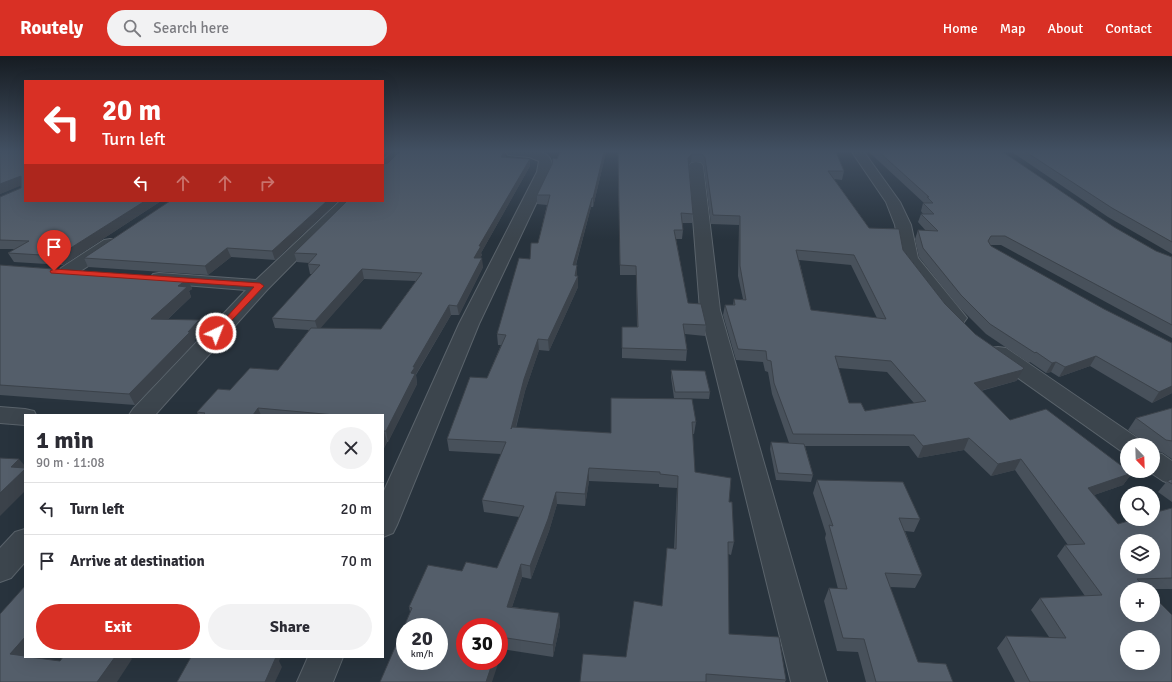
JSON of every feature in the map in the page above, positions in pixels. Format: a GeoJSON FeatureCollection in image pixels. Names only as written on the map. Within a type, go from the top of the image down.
{"type":"FeatureCollection","features":[{"type":"Feature","properties":{"kind":"street"},"geometry":{"type":"LineString","coordinates":[[384,523],[469,324],[539,181]]}},
{"type":"Feature","properties":{"kind":"street"},"geometry":{"type":"LineString","coordinates":[[697,181],[710,310],[809,682]]}},
{"type":"Feature","properties":{"kind":"street"},"geometry":{"type":"LineString","coordinates":[[878,181],[893,202],[904,224],[910,260],[949,310],[970,331]]}},
{"type":"Feature","properties":{"kind":"street"},"geometry":{"type":"LineString","coordinates":[[142,414],[260,286],[347,202]]}},
{"type":"Feature","properties":{"kind":"street"},"geometry":{"type":"LineString","coordinates":[[98,274],[60,271],[121,236]]}},
{"type":"Feature","properties":{"kind":"street"},"geometry":{"type":"LineString","coordinates":[[144,277],[260,286]]}},
{"type":"Feature","properties":{"kind":"street"},"geometry":{"type":"LineString","coordinates":[[984,343],[1120,438]]}},
{"type":"Feature","properties":{"kind":"street"},"geometry":{"type":"LineString","coordinates":[[0,415],[24,417]]}},
{"type":"Feature","properties":{"kind":"street"},"geometry":{"type":"LineString","coordinates":[[1160,466],[1172,474]]}},
{"type":"Feature","properties":{"kind":"street"},"geometry":{"type":"LineString","coordinates":[[0,569],[24,543]]}},
{"type":"Feature","properties":{"kind":"street"},"geometry":{"type":"LineString","coordinates":[[315,682],[326,658]]}},
{"type":"Feature","properties":{"kind":"building"},"geometry":{"type":"Polygon","coordinates":[[[0,181],[7,181],[0,184],[0,181]]]}},
{"type":"Feature","properties":{"kind":"building"},"geometry":{"type":"Polygon","coordinates":[[[21,181],[24,181],[24,202],[143,202],[58,256],[8,253],[29,241],[0,240],[0,197],[21,188],[21,181]]]}},
{"type":"Feature","properties":{"kind":"building"},"geometry":{"type":"Polygon","coordinates":[[[384,181],[517,181],[479,246],[481,246],[474,258],[482,258],[457,306],[449,305],[413,367],[415,367],[411,373],[415,374],[386,431],[384,431],[384,414],[324,414],[258,408],[254,414],[204,414],[205,413],[197,412],[218,389],[230,390],[250,368],[278,370],[311,328],[381,329],[422,273],[362,269],[315,321],[272,318],[320,265],[308,264],[317,254],[294,253],[346,202],[384,202],[384,181]]]}},
{"type":"Feature","properties":{"kind":"building"},"geometry":{"type":"Polygon","coordinates":[[[544,181],[597,181],[573,265],[577,265],[575,276],[578,276],[548,340],[538,339],[524,379],[511,429],[512,427],[611,433],[611,398],[692,399],[696,422],[692,422],[695,472],[731,478],[729,502],[732,502],[734,542],[728,542],[729,634],[779,637],[786,680],[706,674],[706,682],[580,682],[583,654],[626,657],[634,601],[662,606],[667,548],[676,549],[678,476],[660,474],[660,472],[589,468],[585,494],[556,492],[548,519],[530,566],[521,564],[507,607],[559,613],[553,645],[508,638],[508,618],[456,618],[456,670],[490,670],[486,682],[380,682],[396,645],[396,670],[448,670],[448,618],[408,618],[412,608],[409,607],[428,565],[462,571],[466,562],[497,568],[524,506],[482,500],[506,442],[447,439],[470,377],[487,378],[506,335],[497,334],[519,258],[530,259],[531,243],[538,243],[550,195],[537,195],[544,181]]]}},
{"type":"Feature","properties":{"kind":"building"},"geometry":{"type":"Polygon","coordinates":[[[619,181],[690,181],[693,214],[681,213],[683,230],[674,230],[688,303],[701,304],[706,325],[683,324],[687,350],[622,348],[622,327],[638,327],[636,266],[620,265],[619,181]]]}},
{"type":"Feature","properties":{"kind":"building"},"geometry":{"type":"Polygon","coordinates":[[[708,181],[835,181],[869,228],[899,229],[903,250],[945,304],[975,334],[1024,368],[1022,370],[974,383],[1010,420],[1046,409],[1120,465],[1120,477],[1088,488],[1118,524],[1120,523],[1120,526],[1160,526],[1160,511],[1172,508],[1172,578],[1137,579],[1140,582],[1120,582],[1120,622],[1160,622],[1160,603],[1172,615],[1172,682],[1030,682],[1006,636],[1066,638],[1040,598],[1102,595],[1065,545],[1085,544],[1021,459],[998,464],[969,438],[923,446],[914,435],[793,434],[774,383],[771,361],[767,360],[766,351],[738,349],[725,305],[735,305],[734,299],[746,300],[740,266],[740,216],[713,215],[708,181]],[[796,250],[811,310],[886,319],[854,255],[796,250]],[[835,356],[849,403],[861,403],[865,411],[926,401],[891,361],[835,356]]]}},
{"type":"Feature","properties":{"kind":"building"},"geometry":{"type":"Polygon","coordinates":[[[911,181],[1046,181],[1114,227],[1156,251],[1172,257],[1172,325],[1005,236],[991,236],[988,241],[991,246],[1104,309],[1172,343],[1172,386],[1159,392],[1096,356],[1065,367],[1056,362],[1052,363],[990,324],[961,295],[923,248],[918,230],[938,231],[921,214],[934,214],[923,203],[933,203],[927,197],[929,197],[911,181]]]}},
{"type":"Feature","properties":{"kind":"building"},"geometry":{"type":"Polygon","coordinates":[[[1071,181],[1172,181],[1172,242],[1112,208],[1071,181]]]}},
{"type":"Feature","properties":{"kind":"building"},"geometry":{"type":"Polygon","coordinates":[[[168,202],[326,202],[272,251],[227,248],[205,266],[84,258],[168,202]]]}},
{"type":"Feature","properties":{"kind":"building"},"geometry":{"type":"Polygon","coordinates":[[[0,265],[188,279],[178,286],[187,287],[151,319],[199,320],[188,332],[190,332],[129,394],[0,385],[0,265]]]}},
{"type":"Feature","properties":{"kind":"building"},"geometry":{"type":"Polygon","coordinates":[[[671,370],[705,371],[710,392],[675,392],[671,370]]]}},
{"type":"Feature","properties":{"kind":"building"},"geometry":{"type":"Polygon","coordinates":[[[1172,408],[1172,441],[1166,440],[1136,418],[1172,408]]]}},
{"type":"Feature","properties":{"kind":"building"},"geometry":{"type":"Polygon","coordinates":[[[771,442],[804,444],[813,475],[778,473],[771,442]]]}},
{"type":"Feature","properties":{"kind":"building"},"geometry":{"type":"Polygon","coordinates":[[[0,458],[19,459],[11,467],[24,468],[24,470],[0,493],[0,458]]]}},
{"type":"Feature","properties":{"kind":"building"},"geometry":{"type":"Polygon","coordinates":[[[1172,479],[1172,484],[1167,481],[1172,479]]]}},
{"type":"Feature","properties":{"kind":"building"},"geometry":{"type":"Polygon","coordinates":[[[817,480],[903,482],[920,519],[899,518],[922,575],[885,573],[918,662],[946,664],[953,682],[876,682],[864,639],[843,638],[829,588],[847,589],[829,525],[833,526],[817,480]]]}},
{"type":"Feature","properties":{"kind":"building"},"geometry":{"type":"Polygon","coordinates":[[[24,587],[24,638],[10,654],[24,656],[24,658],[60,661],[62,658],[114,658],[97,682],[0,682],[0,614],[24,587]]]}},
{"type":"Feature","properties":{"kind":"building"},"geometry":{"type":"Polygon","coordinates":[[[190,658],[276,658],[265,682],[177,682],[190,658]]]}},
{"type":"Feature","properties":{"kind":"route"},"geometry":{"type":"LineString","coordinates":[[54,271],[260,286],[216,333]]}}]}
